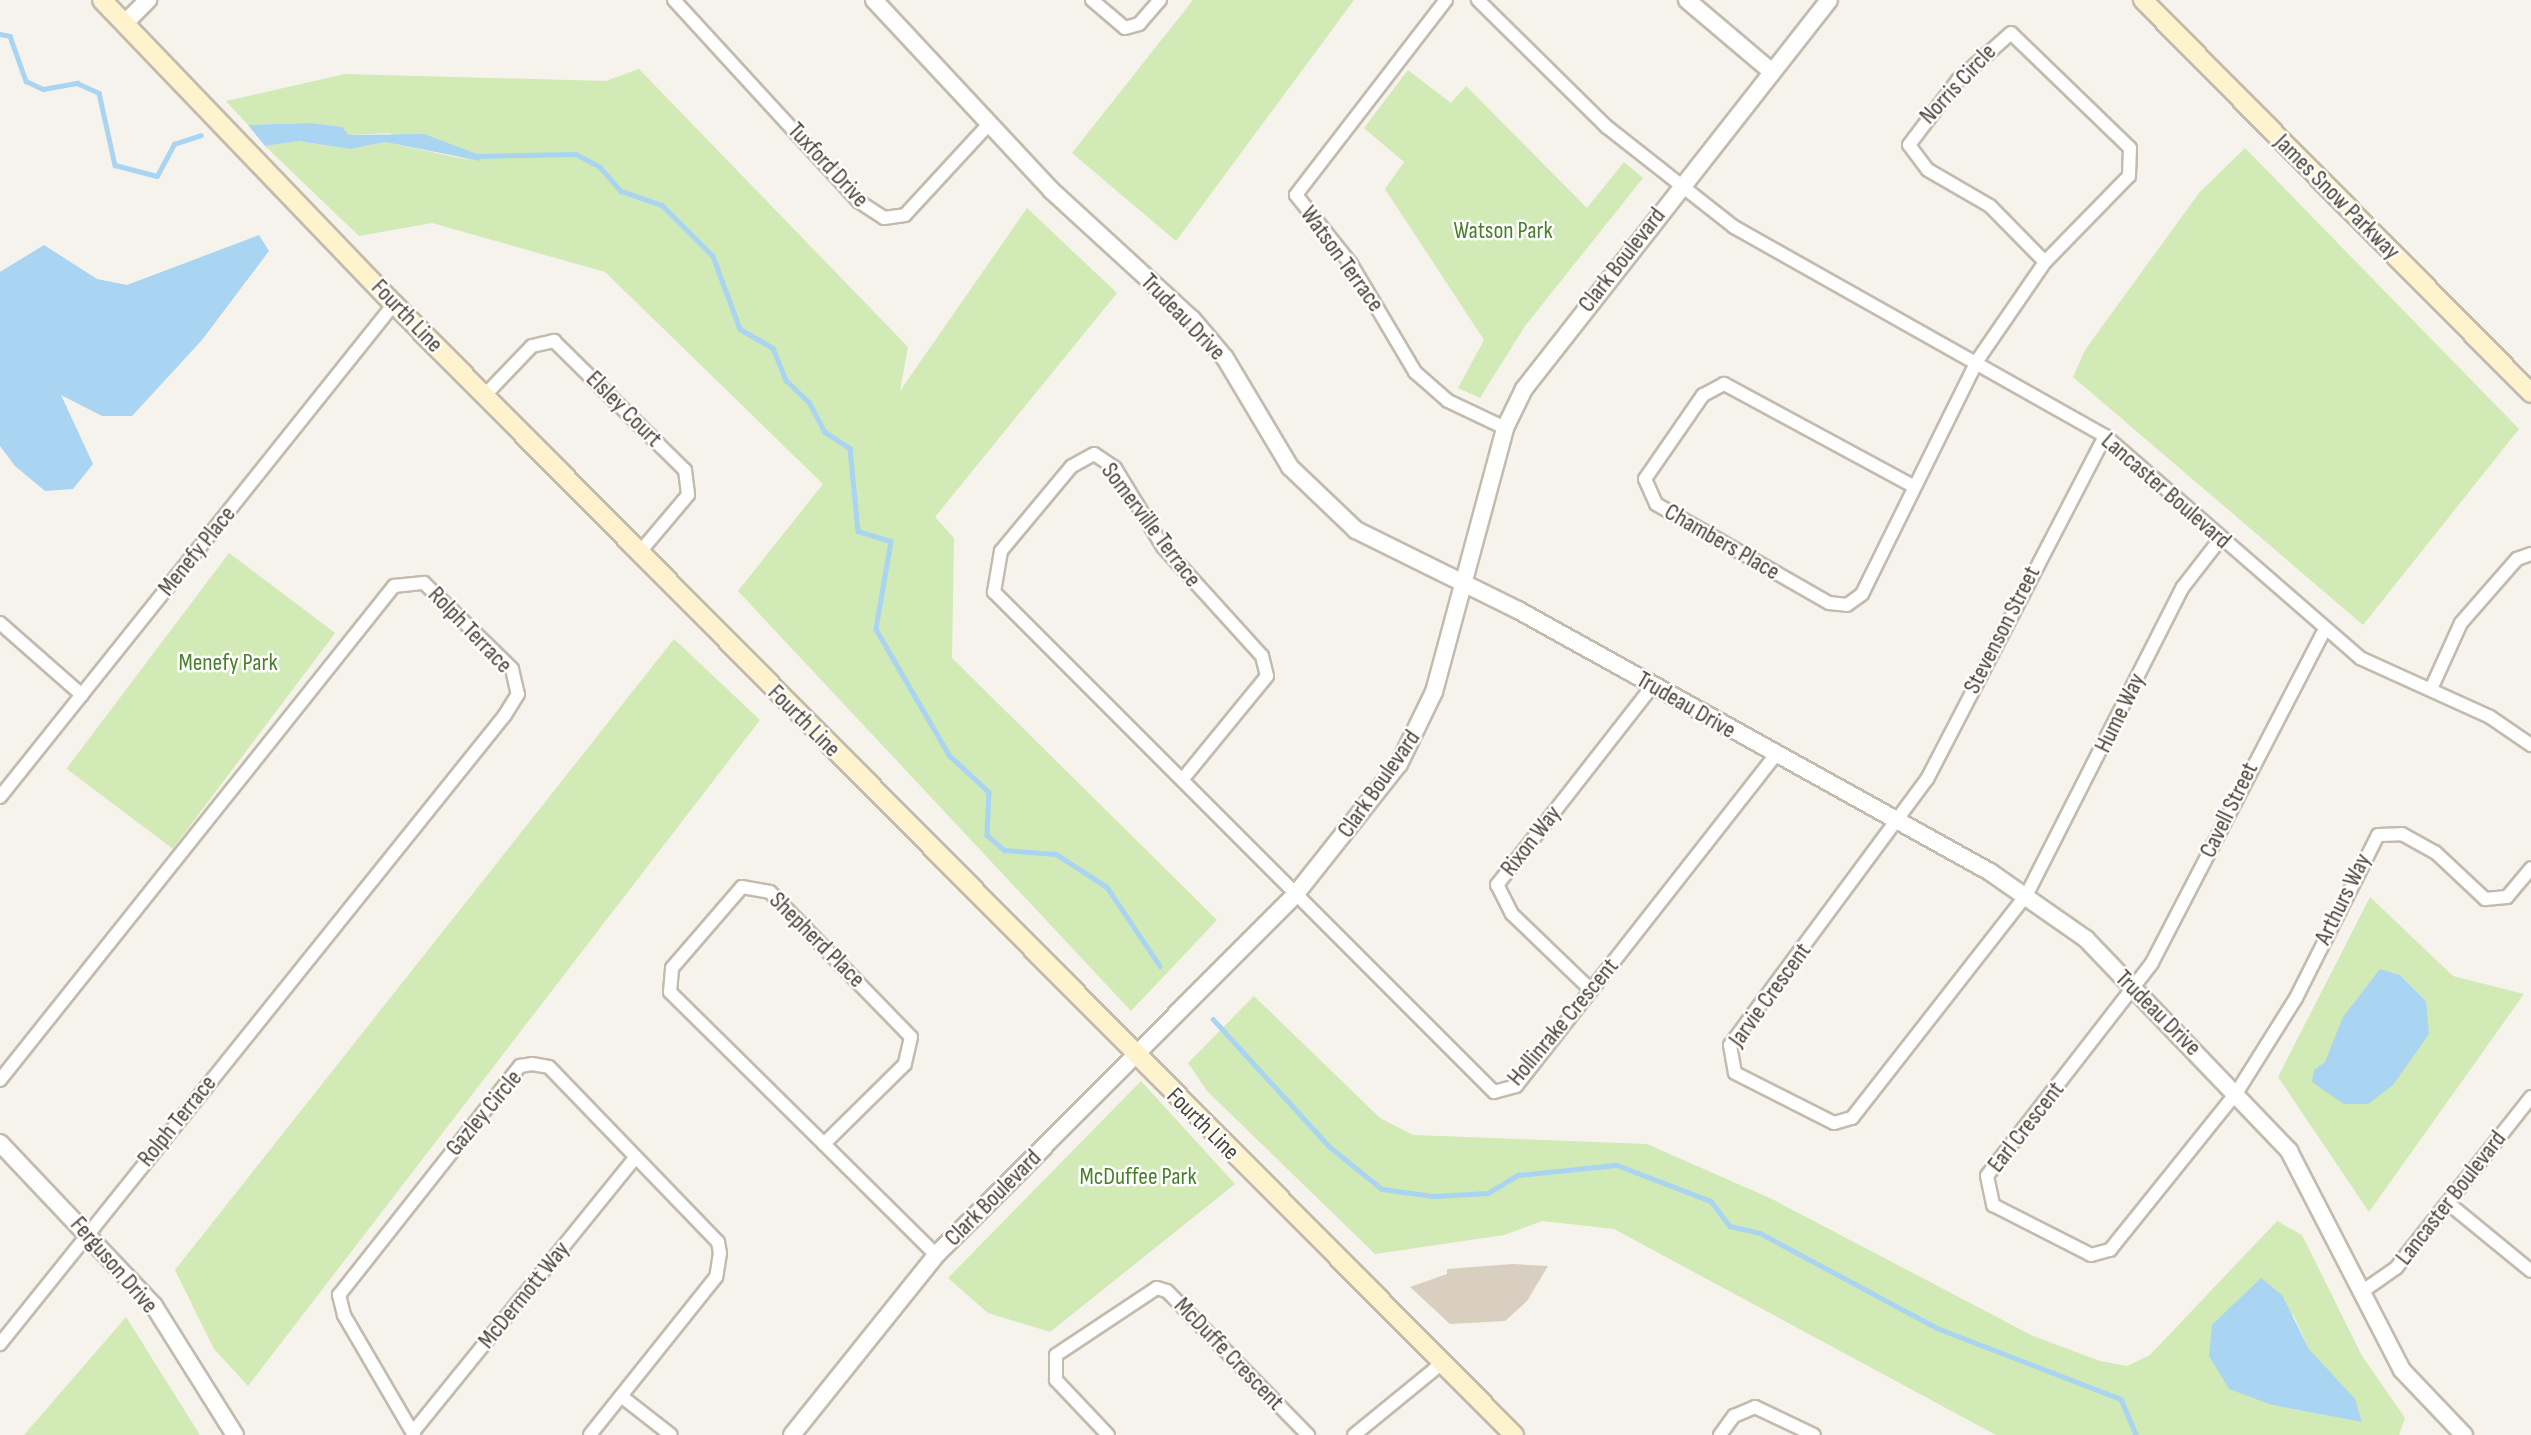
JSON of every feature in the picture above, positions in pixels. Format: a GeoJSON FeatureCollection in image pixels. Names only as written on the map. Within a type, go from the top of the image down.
{"type":"FeatureCollection","features":[{"type":"Feature","properties":{"kind":"main road","name":"Fourth Line"},"geometry":{"type":"LineString","coordinates":[[102,0],[394,304],[639,553],[1514,1435]]}},
{"type":"Feature","properties":{"kind":"main road","name":"James Snow Parkway"},"geometry":{"type":"LineString","coordinates":[[2143,0],[2531,393]]}},
{"type":"Feature","properties":{"kind":"street"},"geometry":{"type":"LineString","coordinates":[[125,23],[148,0]]}},
{"type":"Feature","properties":{"kind":"street","name":"Tuxford Drive"},"geometry":{"type":"LineString","coordinates":[[674,0],[858,201],[884,218],[905,215],[990,123]]}},
{"type":"Feature","properties":{"kind":"street","name":"Trudeau Drive"},"geometry":{"type":"LineString","coordinates":[[874,0],[1051,190],[1192,319],[1225,359],[1265,429],[1313,493],[1356,530],[1653,685],[1775,756],[2027,894],[2086,939],[2236,1092],[2289,1151],[2402,1370],[2464,1435]]}},
{"type":"Feature","properties":{"kind":"street"},"geometry":{"type":"LineString","coordinates":[[1092,0],[1125,28],[1139,24],[1160,0]]}},
{"type":"Feature","properties":{"kind":"street","name":"Watson Terrace"},"geometry":{"type":"LineString","coordinates":[[1446,0],[1296,195],[1351,264],[1415,372],[1448,401],[1505,428]]}},
{"type":"Feature","properties":{"kind":"street"},"geometry":{"type":"LineString","coordinates":[[1478,0],[1608,127],[1681,186]]}},
{"type":"Feature","properties":{"kind":"street"},"geometry":{"type":"LineString","coordinates":[[1687,0],[1772,72]]}},
{"type":"Feature","properties":{"kind":"street","name":"Clark Boulevard"},"geometry":{"type":"LineString","coordinates":[[792,1435],[936,1255],[1295,895],[1413,741],[1464,586],[1505,428],[1549,352],[1829,0]]}},
{"type":"Feature","properties":{"kind":"street","name":"Norris Circle"},"geometry":{"type":"LineString","coordinates":[[1977,361],[2045,262],[2129,176],[2132,156],[2118,134],[2011,33],[1958,80],[1909,145],[1928,170],[1990,206],[2045,262]]}},
{"type":"Feature","properties":{"kind":"street","name":"Lancaster Boulevard"},"geometry":{"type":"LineString","coordinates":[[1681,186],[1734,227],[1977,361],[2105,436],[2360,658],[2431,689],[2531,744]]}},
{"type":"Feature","properties":{"kind":"street","name":"Menefy Place"},"geometry":{"type":"LineString","coordinates":[[0,797],[394,304]]}},
{"type":"Feature","properties":{"kind":"street","name":"Elsley Court"},"geometry":{"type":"LineString","coordinates":[[485,395],[531,346],[554,341],[682,467],[688,495],[639,553]]}},
{"type":"Feature","properties":{"kind":"street","name":"Chambers Place"},"geometry":{"type":"LineString","coordinates":[[1913,486],[1724,384],[1703,395],[1645,479],[1662,508],[1839,606],[1862,594],[1977,361]]}},
{"type":"Feature","properties":{"kind":"street","name":"Stevenson Street"},"geometry":{"type":"LineString","coordinates":[[1897,823],[1927,779],[2105,436]]}},
{"type":"Feature","properties":{"kind":"street","name":"Somerville Terrace"},"geometry":{"type":"LineString","coordinates":[[1182,780],[1263,682],[1262,656],[1163,547],[1115,468],[1094,454],[1082,458],[1001,551],[994,592],[1295,895]]}},
{"type":"Feature","properties":{"kind":"street","name":"Hume Way"},"geometry":{"type":"LineString","coordinates":[[2027,894],[2183,587],[2221,538]]}},
{"type":"Feature","properties":{"kind":"street"},"geometry":{"type":"LineString","coordinates":[[2431,689],[2461,623],[2517,559],[2531,554]]}},
{"type":"Feature","properties":{"kind":"street","name":"Rolph Terrace"},"geometry":{"type":"LineString","coordinates":[[0,1080],[394,586],[424,583],[512,669],[518,694],[505,715],[88,1231]]}},
{"type":"Feature","properties":{"kind":"street"},"geometry":{"type":"LineString","coordinates":[[0,623],[82,695]]}},
{"type":"Feature","properties":{"kind":"street","name":"Cavell Street"},"geometry":{"type":"LineString","coordinates":[[2134,990],[2325,629]]}},
{"type":"Feature","properties":{"kind":"street","name":"Rixon Way"},"geometry":{"type":"LineString","coordinates":[[1591,990],[1512,914],[1497,885],[1653,685]]}},
{"type":"Feature","properties":{"kind":"street","name":"Hollinrake Crescent"},"geometry":{"type":"LineString","coordinates":[[1295,895],[1494,1092],[1516,1086],[1775,756]]}},
{"type":"Feature","properties":{"kind":"street","name":"Jarvie Crescent"},"geometry":{"type":"LineString","coordinates":[[1897,823],[1730,1045],[1735,1073],[1834,1123],[1852,1118],[2027,894]]}},
{"type":"Feature","properties":{"kind":"street","name":"Arthurs Way"},"geometry":{"type":"LineString","coordinates":[[2236,1092],[2296,998],[2378,835],[2402,834],[2435,852],[2485,899],[2507,897],[2531,868]]}},
{"type":"Feature","properties":{"kind":"street","name":"Shepherd Place"},"geometry":{"type":"LineString","coordinates":[[824,1144],[905,1065],[911,1037],[770,892],[742,887],[672,968],[670,992],[936,1255]]}},
{"type":"Feature","properties":{"kind":"street","name":"Earl Crescent"},"geometry":{"type":"LineString","coordinates":[[2134,990],[1987,1176],[1993,1205],[2075,1248],[2103,1254],[2236,1092]]}},
{"type":"Feature","properties":{"kind":"street","name":"Gazley Circle"},"geometry":{"type":"LineString","coordinates":[[414,1434],[344,1315],[340,1295],[436,1169],[520,1066],[532,1063],[549,1067],[718,1242],[720,1263],[590,1435]]}},
{"type":"Feature","properties":{"kind":"street","name":"Lancaster Boulevard"},"geometry":{"type":"LineString","coordinates":[[2363,1291],[2396,1268],[2531,1097]]}},
{"type":"Feature","properties":{"kind":"street","name":"Ferguson Drive"},"geometry":{"type":"LineString","coordinates":[[0,1143],[88,1231],[154,1306],[234,1435]]}},
{"type":"Feature","properties":{"kind":"street","name":"McDermott Way"},"geometry":{"type":"LineString","coordinates":[[414,1434],[635,1158]]}},
{"type":"Feature","properties":{"kind":"street"},"geometry":{"type":"LineString","coordinates":[[2448,1203],[2531,1271]]}},
{"type":"Feature","properties":{"kind":"street"},"geometry":{"type":"LineString","coordinates":[[0,1344],[88,1231]]}},
{"type":"Feature","properties":{"kind":"street","name":"McDuffe Crescent"},"geometry":{"type":"LineString","coordinates":[[1108,1435],[1056,1380],[1056,1355],[1157,1288],[1167,1291],[1308,1435]]}},
{"type":"Feature","properties":{"kind":"street"},"geometry":{"type":"LineString","coordinates":[[1354,1435],[1441,1364]]}},
{"type":"Feature","properties":{"kind":"street"},"geometry":{"type":"LineString","coordinates":[[621,1396],[671,1435]]}},
{"type":"Feature","properties":{"kind":"street"},"geometry":{"type":"LineString","coordinates":[[1720,1435],[1734,1416],[1755,1407],[1814,1435]]}},
{"type":"Feature","properties":{"kind":"green space"},"geometry":{"type":"Polygon","coordinates":[[[1193,0],[1354,0],[1176,241],[1072,153],[1193,0]]]}},
{"type":"Feature","properties":{"kind":"green space"},"geometry":{"type":"Polygon","coordinates":[[[639,69],[908,347],[900,391],[1027,208],[1117,293],[935,517],[954,538],[952,658],[1217,920],[1131,1011],[738,591],[823,484],[605,272],[432,223],[359,236],[265,146],[297,141],[350,149],[385,142],[469,160],[389,133],[349,135],[310,123],[248,125],[226,101],[345,74],[606,81],[639,69]]]}},
{"type":"Feature","properties":{"kind":"green space","name":"Watson Park"},"geometry":{"type":"Polygon","coordinates":[[[1408,70],[1451,103],[1466,86],[1587,208],[1624,162],[1643,178],[1525,326],[1480,398],[1458,388],[1484,340],[1385,189],[1404,162],[1364,128],[1408,70]]]}},
{"type":"Feature","properties":{"kind":"green space"},"geometry":{"type":"Polygon","coordinates":[[[2245,148],[2519,429],[2363,625],[2073,377],[2085,350],[2199,193],[2245,148]]]}},
{"type":"Feature","properties":{"kind":"green space","name":"Menefy Park"},"geometry":{"type":"Polygon","coordinates":[[[229,553],[335,633],[173,849],[67,769],[229,553]]]}},
{"type":"Feature","properties":{"kind":"green space"},"geometry":{"type":"Polygon","coordinates":[[[674,639],[760,720],[248,1386],[214,1349],[175,1270],[674,639]]]}},
{"type":"Feature","properties":{"kind":"green space"},"geometry":{"type":"Polygon","coordinates":[[[2370,897],[2453,976],[2524,994],[2369,1212],[2278,1077],[2370,897]],[[2400,975],[2325,1062],[2314,1070],[2426,1001],[2400,975]]]}},
{"type":"Feature","properties":{"kind":"green space"},"geometry":{"type":"Polygon","coordinates":[[[1254,996],[1380,1118],[1413,1135],[1647,1144],[1772,1199],[2031,1335],[2100,1361],[2127,1366],[2150,1355],[2277,1221],[2302,1235],[2362,1356],[2405,1418],[2399,1435],[1996,1435],[1614,1229],[1542,1221],[1504,1235],[1375,1254],[1207,1091],[1188,1063],[1254,996]],[[2293,1314],[2272,1405],[2362,1422],[2354,1399],[2309,1349],[2293,1314]]]}},
{"type":"Feature","properties":{"kind":"green space","name":"McDuffee Park"},"geometry":{"type":"Polygon","coordinates":[[[1141,1081],[1235,1184],[1050,1332],[988,1313],[948,1278],[1141,1081]]]}},
{"type":"Feature","properties":{"kind":"green space"},"geometry":{"type":"Polygon","coordinates":[[[126,1317],[200,1435],[24,1435],[126,1317]]]}},
{"type":"Feature","properties":{"kind":"water"},"geometry":{"type":"Polygon","coordinates":[[[310,123],[342,127],[349,135],[424,134],[477,154],[481,161],[385,142],[350,149],[298,141],[265,146],[248,125],[310,123]]]}},
{"type":"Feature","properties":{"kind":"water"},"geometry":{"type":"Polygon","coordinates":[[[259,235],[269,251],[202,340],[132,416],[102,416],[61,395],[93,464],[73,489],[45,491],[15,466],[0,446],[0,272],[44,245],[97,279],[127,285],[259,235]]]}},
{"type":"Feature","properties":{"kind":"water"},"geometry":{"type":"Polygon","coordinates":[[[2380,969],[2400,975],[2426,1001],[2429,1034],[2393,1085],[2368,1104],[2344,1104],[2312,1082],[2314,1070],[2325,1062],[2343,1017],[2380,969]]]}},
{"type":"Feature","properties":{"kind":"water"},"geometry":{"type":"Polygon","coordinates":[[[2261,1278],[2282,1295],[2309,1349],[2355,1399],[2362,1422],[2272,1405],[2229,1389],[2209,1356],[2212,1325],[2261,1278]]]}},
{"type":"Feature","properties":{"kind":"building"},"geometry":{"type":"Polygon","coordinates":[[[1513,1264],[1548,1266],[1527,1301],[1505,1321],[1450,1324],[1410,1287],[1447,1274],[1447,1269],[1513,1264]]]}},
{"type":"Feature","properties":{"kind":"waterway"},"geometry":{"type":"LineString","coordinates":[[0,34],[10,36],[26,81],[43,89],[77,83],[99,93],[115,165],[157,176],[174,144],[201,135]]}},
{"type":"Feature","properties":{"kind":"waterway"},"geometry":{"type":"LineString","coordinates":[[475,156],[576,154],[600,167],[621,191],[662,205],[713,256],[740,329],[773,348],[786,380],[809,402],[825,432],[850,448],[858,531],[891,541],[876,629],[949,755],[989,792],[987,835],[1004,850],[1056,854],[1107,887],[1160,966]]}},
{"type":"Feature","properties":{"kind":"waterway"},"geometry":{"type":"LineString","coordinates":[[1213,1019],[1330,1147],[1382,1189],[1433,1196],[1488,1193],[1518,1175],[1617,1165],[1711,1201],[1730,1226],[1760,1233],[1937,1328],[2121,1399],[2136,1435]]}}]}
